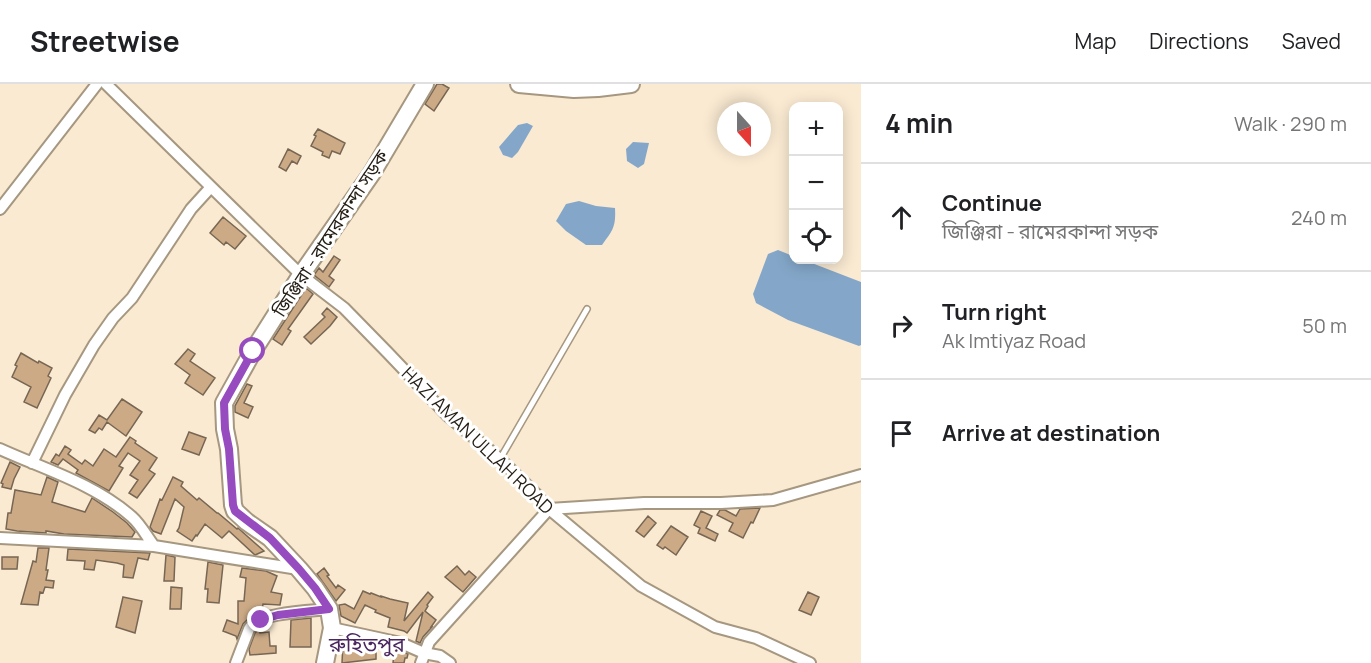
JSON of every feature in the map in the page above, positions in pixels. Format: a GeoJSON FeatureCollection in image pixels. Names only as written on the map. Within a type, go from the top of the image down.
{"type":"FeatureCollection","features":[{"type":"Feature","properties":{"kind":"main road","name":"জিঞ্জিরা - রামেরকান্দা সড়ক"},"geometry":{"type":"LineString","coordinates":[[325,663],[332,628],[329,609],[315,588],[270,538],[235,511],[223,412],[224,403],[300,275],[372,173],[425,84]]}},
{"type":"Feature","properties":{"kind":"main road"},"geometry":{"type":"LineString","coordinates":[[519,84],[574,89],[631,84]]}},
{"type":"Feature","properties":{"kind":"street"},"geometry":{"type":"LineString","coordinates":[[0,210],[97,84]]}},
{"type":"Feature","properties":{"kind":"street","name":"HAZI AMAN ULLAH ROAD"},"geometry":{"type":"LineString","coordinates":[[106,84],[300,275],[344,308],[447,415],[500,459],[549,509],[641,586],[715,627],[756,638],[810,663]]}},
{"type":"Feature","properties":{"kind":"street"},"geometry":{"type":"LineString","coordinates":[[32,463],[65,395],[94,345],[113,318],[132,298],[191,209],[211,187]]}},
{"type":"Feature","properties":{"kind":"street"},"geometry":{"type":"LineString","coordinates":[[0,449],[73,481],[111,501],[134,518],[154,546]]}},
{"type":"Feature","properties":{"kind":"street"},"geometry":{"type":"LineString","coordinates":[[423,658],[429,642],[549,509],[644,503],[773,500],[861,475]]}},
{"type":"Feature","properties":{"kind":"street"},"geometry":{"type":"LineString","coordinates":[[0,538],[154,546],[299,569]]}},
{"type":"Feature","properties":{"kind":"street"},"geometry":{"type":"LineString","coordinates":[[236,663],[250,625],[255,621],[278,615],[329,609]]}},
{"type":"Feature","properties":{"kind":"street"},"geometry":{"type":"LineString","coordinates":[[332,628],[401,643],[423,658],[440,656],[450,663]]}},
{"type":"Feature","properties":{"kind":"lane"},"geometry":{"type":"LineString","coordinates":[[500,459],[587,309]]}},
{"type":"Feature","properties":{"kind":"water"},"geometry":{"type":"Polygon","coordinates":[[[527,123],[533,126],[518,152],[512,158],[503,155],[499,147],[518,125],[527,123]]]}},
{"type":"Feature","properties":{"kind":"water"},"geometry":{"type":"Polygon","coordinates":[[[633,142],[649,143],[644,164],[638,168],[627,161],[626,149],[633,142]]]}},
{"type":"Feature","properties":{"kind":"water"},"geometry":{"type":"Polygon","coordinates":[[[579,201],[615,208],[613,228],[602,245],[586,245],[556,221],[566,204],[579,201]]]}},
{"type":"Feature","properties":{"kind":"water"},"geometry":{"type":"Polygon","coordinates":[[[778,250],[789,254],[789,264],[814,264],[861,282],[861,345],[788,320],[756,303],[753,294],[768,254],[778,250]]]}},
{"type":"Feature","properties":{"kind":"building"},"geometry":{"type":"Polygon","coordinates":[[[437,84],[449,88],[434,111],[425,104],[437,84]]]}},
{"type":"Feature","properties":{"kind":"building"},"geometry":{"type":"Polygon","coordinates":[[[318,129],[345,143],[340,154],[332,151],[329,158],[311,146],[318,129]]]}},
{"type":"Feature","properties":{"kind":"building"},"geometry":{"type":"Polygon","coordinates":[[[288,149],[301,156],[297,164],[292,161],[286,171],[279,167],[288,149]]]}},
{"type":"Feature","properties":{"kind":"building"},"geometry":{"type":"Polygon","coordinates":[[[223,217],[246,236],[235,249],[226,242],[224,245],[210,233],[223,217]]]}},
{"type":"Feature","properties":{"kind":"building"},"geometry":{"type":"Polygon","coordinates":[[[334,256],[340,260],[329,276],[334,280],[329,287],[314,275],[319,268],[323,272],[334,256]]]}},
{"type":"Feature","properties":{"kind":"building"},"geometry":{"type":"Polygon","coordinates":[[[306,288],[313,294],[288,329],[291,331],[282,345],[273,339],[306,288]]]}},
{"type":"Feature","properties":{"kind":"building"},"geometry":{"type":"Polygon","coordinates":[[[327,308],[337,317],[311,344],[304,337],[325,317],[322,314],[327,308]]]}},
{"type":"Feature","properties":{"kind":"building"},"geometry":{"type":"Polygon","coordinates":[[[188,349],[195,354],[190,361],[215,378],[203,395],[185,383],[190,375],[175,364],[188,349]]]}},
{"type":"Feature","properties":{"kind":"building"},"geometry":{"type":"Polygon","coordinates":[[[21,353],[52,368],[48,376],[51,378],[37,408],[24,402],[31,387],[12,377],[21,353]]]}},
{"type":"Feature","properties":{"kind":"building"},"geometry":{"type":"Polygon","coordinates":[[[247,384],[252,386],[244,403],[253,407],[248,418],[235,412],[235,406],[247,384]]]}},
{"type":"Feature","properties":{"kind":"building"},"geometry":{"type":"Polygon","coordinates":[[[122,399],[142,412],[126,436],[107,422],[102,430],[99,428],[95,433],[89,430],[99,415],[107,420],[122,399]]]}},
{"type":"Feature","properties":{"kind":"building"},"geometry":{"type":"Polygon","coordinates":[[[189,432],[206,438],[199,455],[182,449],[189,432]]]}},
{"type":"Feature","properties":{"kind":"building"},"geometry":{"type":"Polygon","coordinates":[[[130,437],[157,458],[149,470],[155,474],[137,498],[129,493],[138,480],[130,475],[140,461],[128,453],[119,466],[123,468],[109,491],[76,473],[78,470],[63,459],[58,465],[51,462],[56,454],[59,456],[65,446],[71,450],[68,454],[82,464],[85,460],[93,466],[104,449],[116,457],[130,437]]]}},
{"type":"Feature","properties":{"kind":"building"},"geometry":{"type":"Polygon","coordinates":[[[10,462],[20,467],[11,489],[2,487],[1,483],[10,462]]]}},
{"type":"Feature","properties":{"kind":"building"},"geometry":{"type":"Polygon","coordinates":[[[47,477],[58,482],[52,502],[85,512],[92,498],[127,523],[135,532],[132,537],[6,529],[15,490],[41,495],[47,477]]]}},
{"type":"Feature","properties":{"kind":"building"},"geometry":{"type":"Polygon","coordinates":[[[173,477],[183,482],[181,486],[197,500],[199,498],[264,551],[255,555],[229,531],[222,538],[205,524],[192,541],[177,531],[184,507],[175,499],[161,534],[153,531],[150,527],[160,499],[162,500],[173,477]]]}},
{"type":"Feature","properties":{"kind":"building"},"geometry":{"type":"Polygon","coordinates":[[[760,508],[743,538],[729,531],[733,523],[717,515],[720,510],[736,516],[740,509],[760,508]]]}},
{"type":"Feature","properties":{"kind":"building"},"geometry":{"type":"Polygon","coordinates":[[[701,511],[712,516],[706,528],[718,534],[715,541],[698,533],[700,528],[694,525],[701,511]]]}},
{"type":"Feature","properties":{"kind":"building"},"geometry":{"type":"Polygon","coordinates":[[[648,516],[656,523],[644,537],[636,531],[648,516]]]}},
{"type":"Feature","properties":{"kind":"building"},"geometry":{"type":"Polygon","coordinates":[[[671,526],[688,537],[676,555],[665,547],[663,549],[657,545],[671,526]]]}},
{"type":"Feature","properties":{"kind":"building"},"geometry":{"type":"Polygon","coordinates":[[[38,548],[49,548],[46,580],[54,581],[53,588],[45,587],[43,593],[40,592],[38,605],[21,604],[33,561],[36,562],[38,548]]]}},
{"type":"Feature","properties":{"kind":"building"},"geometry":{"type":"Polygon","coordinates":[[[68,549],[150,553],[148,560],[138,558],[133,578],[123,577],[124,565],[117,563],[96,560],[94,570],[84,569],[85,561],[67,560],[68,549]]]}},
{"type":"Feature","properties":{"kind":"building"},"geometry":{"type":"Polygon","coordinates":[[[166,555],[175,557],[174,581],[164,581],[166,555]]]}},
{"type":"Feature","properties":{"kind":"building"},"geometry":{"type":"Polygon","coordinates":[[[2,557],[18,557],[17,569],[2,569],[2,557]]]}},
{"type":"Feature","properties":{"kind":"building"},"geometry":{"type":"Polygon","coordinates":[[[208,562],[223,565],[219,603],[207,602],[208,589],[205,589],[208,562]]]}},
{"type":"Feature","properties":{"kind":"building"},"geometry":{"type":"Polygon","coordinates":[[[457,566],[465,575],[469,571],[476,577],[463,592],[445,577],[457,566]]]}},
{"type":"Feature","properties":{"kind":"building"},"geometry":{"type":"Polygon","coordinates":[[[242,568],[266,571],[277,576],[271,592],[282,594],[280,605],[263,604],[262,611],[256,612],[243,624],[237,639],[236,636],[223,631],[227,620],[238,624],[238,601],[244,601],[246,578],[240,577],[242,568]]]}},
{"type":"Feature","properties":{"kind":"building"},"geometry":{"type":"Polygon","coordinates":[[[324,568],[336,588],[338,585],[345,590],[336,601],[317,574],[324,568]]]}},
{"type":"Feature","properties":{"kind":"building"},"geometry":{"type":"Polygon","coordinates":[[[171,587],[182,588],[181,609],[170,609],[171,587]]]}},
{"type":"Feature","properties":{"kind":"building"},"geometry":{"type":"Polygon","coordinates":[[[363,591],[408,603],[404,621],[428,592],[433,597],[425,611],[436,620],[420,643],[416,641],[423,612],[407,633],[388,627],[390,618],[365,605],[355,623],[341,616],[339,605],[345,604],[354,609],[363,591]]]}},
{"type":"Feature","properties":{"kind":"building"},"geometry":{"type":"Polygon","coordinates":[[[808,592],[819,597],[811,615],[799,610],[808,592]]]}},
{"type":"Feature","properties":{"kind":"building"},"geometry":{"type":"Polygon","coordinates":[[[123,597],[142,601],[135,633],[116,627],[123,597]]]}},
{"type":"Feature","properties":{"kind":"building"},"geometry":{"type":"Polygon","coordinates":[[[311,618],[311,647],[290,647],[291,620],[311,618]]]}},
{"type":"Feature","properties":{"kind":"building"},"geometry":{"type":"Polygon","coordinates":[[[259,629],[260,633],[269,632],[270,646],[276,646],[276,653],[250,655],[249,649],[259,629]]]}},
{"type":"Feature","properties":{"kind":"building"},"geometry":{"type":"Polygon","coordinates":[[[341,638],[399,650],[408,654],[407,658],[404,663],[393,663],[394,653],[376,648],[376,659],[342,663],[341,638]]]}},
{"type":"Feature","properties":{"kind":"district","name":"রুহিতপুর"},"geometry":{"type":"Point","coordinates":[367,644]}},
{"type":"Feature","properties":{"kind":"route"},"geometry":{"type":"LineString","coordinates":[[253,351],[224,403],[233,505],[235,511],[270,538],[299,569],[329,609],[278,615],[261,620]]}}]}
